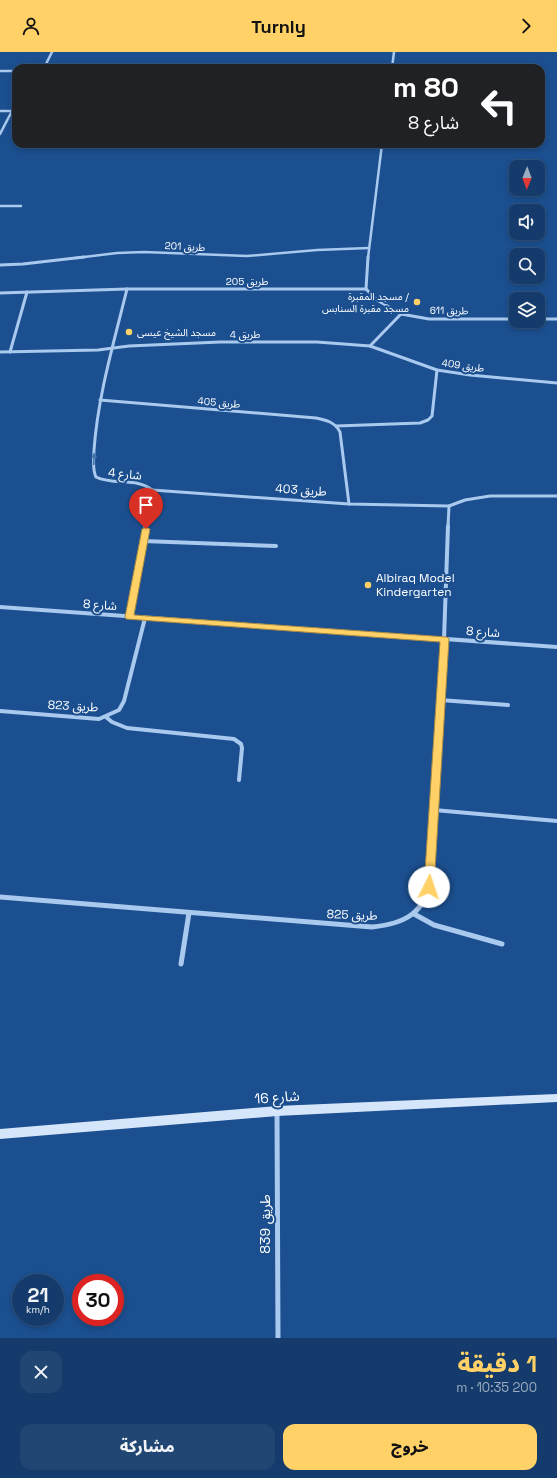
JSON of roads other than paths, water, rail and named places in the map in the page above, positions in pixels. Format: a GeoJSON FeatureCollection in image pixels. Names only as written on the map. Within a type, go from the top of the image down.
{"type":"FeatureCollection","features":[{"type":"Feature","properties":{"kind":"street"},"geometry":{"type":"LineString","coordinates":[[46,64],[52,52]]}},
{"type":"Feature","properties":{"kind":"street"},"geometry":{"type":"LineString","coordinates":[[392,64],[394,52]]}},
{"type":"Feature","properties":{"kind":"street"},"geometry":{"type":"LineString","coordinates":[[0,71],[12,71]]}},
{"type":"Feature","properties":{"kind":"street"},"geometry":{"type":"LineString","coordinates":[[0,111],[12,111],[0,134]]}},
{"type":"Feature","properties":{"kind":"street"},"geometry":{"type":"LineString","coordinates":[[366,289],[366,271],[382,148]]}},
{"type":"Feature","properties":{"kind":"street"},"geometry":{"type":"LineString","coordinates":[[0,206],[21,206]]}},
{"type":"Feature","properties":{"kind":"street","name":"طريق 201"},"geometry":{"type":"LineString","coordinates":[[0,265],[23,264],[118,253],[144,252],[247,256],[317,250],[369,248]]}},
{"type":"Feature","properties":{"kind":"street"},"geometry":{"type":"LineString","coordinates":[[113,349],[127,289]]}},
{"type":"Feature","properties":{"kind":"street","name":"طريق 205"},"geometry":{"type":"LineString","coordinates":[[0,293],[127,289],[366,289]]}},
{"type":"Feature","properties":{"kind":"street","name":"طريق 611"},"geometry":{"type":"LineString","coordinates":[[366,289],[377,300],[401,314],[429,319],[509,319]]}},
{"type":"Feature","properties":{"kind":"street"},"geometry":{"type":"LineString","coordinates":[[10,352],[27,292]]}},
{"type":"Feature","properties":{"kind":"street"},"geometry":{"type":"LineString","coordinates":[[370,346],[401,314]]}},
{"type":"Feature","properties":{"kind":"street"},"geometry":{"type":"LineString","coordinates":[[545,319],[557,319]]}},
{"type":"Feature","properties":{"kind":"street","name":"طريق 4"},"geometry":{"type":"LineString","coordinates":[[0,352],[86,351],[129,346],[220,342],[317,342],[370,346]]}},
{"type":"Feature","properties":{"kind":"street","name":"طريق 409"},"geometry":{"type":"LineString","coordinates":[[370,346],[437,370],[470,375],[557,383]]}},
{"type":"Feature","properties":{"kind":"street","name":"شارع 4"},"geometry":{"type":"LineString","coordinates":[[113,349],[100,400],[95,438],[94,474],[96,477],[104,481],[141,484],[150,487],[152,490],[129,617]]}},
{"type":"Feature","properties":{"kind":"street","name":"طريق 405"},"geometry":{"type":"LineString","coordinates":[[100,400],[316,418],[328,421],[336,426],[420,423],[428,420],[432,416],[437,370]]}},
{"type":"Feature","properties":{"kind":"street"},"geometry":{"type":"LineString","coordinates":[[336,426],[340,432],[349,504]]}},
{"type":"Feature","properties":{"kind":"street","name":"طريق 403"},"geometry":{"type":"LineString","coordinates":[[152,490],[349,504],[450,506],[465,500],[490,496],[557,496]]}},
{"type":"Feature","properties":{"kind":"street"},"geometry":{"type":"LineString","coordinates":[[444,639],[450,506]]}},
{"type":"Feature","properties":{"kind":"street"},"geometry":{"type":"LineString","coordinates":[[143,541],[276,546]]}},
{"type":"Feature","properties":{"kind":"street","name":"شارع 8"},"geometry":{"type":"LineString","coordinates":[[0,607],[557,647]]}},
{"type":"Feature","properties":{"kind":"street","name":"طريق 823"},"geometry":{"type":"LineString","coordinates":[[0,711],[90,719],[106,717],[119,710],[122,706],[145,618]]}},
{"type":"Feature","properties":{"kind":"street","name":"طريق 825"},"geometry":{"type":"LineString","coordinates":[[0,897],[375,927],[403,921],[414,914],[422,906],[427,896],[429,887],[444,639]]}},
{"type":"Feature","properties":{"kind":"street"},"geometry":{"type":"LineString","coordinates":[[440,700],[508,705]]}},
{"type":"Feature","properties":{"kind":"street"},"geometry":{"type":"LineString","coordinates":[[106,717],[112,722],[127,728],[234,739],[241,744],[242,748],[239,780]]}},
{"type":"Feature","properties":{"kind":"street"},"geometry":{"type":"LineString","coordinates":[[434,810],[557,821]]}},
{"type":"Feature","properties":{"kind":"street"},"geometry":{"type":"LineString","coordinates":[[181,964],[189,913]]}},
{"type":"Feature","properties":{"kind":"street"},"geometry":{"type":"LineString","coordinates":[[414,914],[434,925],[502,944]]}},
{"type":"Feature","properties":{"kind":"street","name":"شارع 16"},"geometry":{"type":"LineString","coordinates":[[0,1134],[277,1111],[557,1098]]}},
{"type":"Feature","properties":{"kind":"street","name":"طريق 839"},"geometry":{"type":"LineString","coordinates":[[277,1111],[278,1338]]}},
{"type":"Feature","properties":{"kind":"place","name":"مسجد المقبرة / مسجد مقبرة السنابس"},"geometry":{"type":"Point","coordinates":[417,302]}},
{"type":"Feature","properties":{"kind":"place","name":"مسجد الشيخ عيسى"},"geometry":{"type":"Point","coordinates":[129,332]}},
{"type":"Feature","properties":{"kind":"place","name":"Albiraq Model Kindergarten"},"geometry":{"type":"Point","coordinates":[368,585]}}]}
